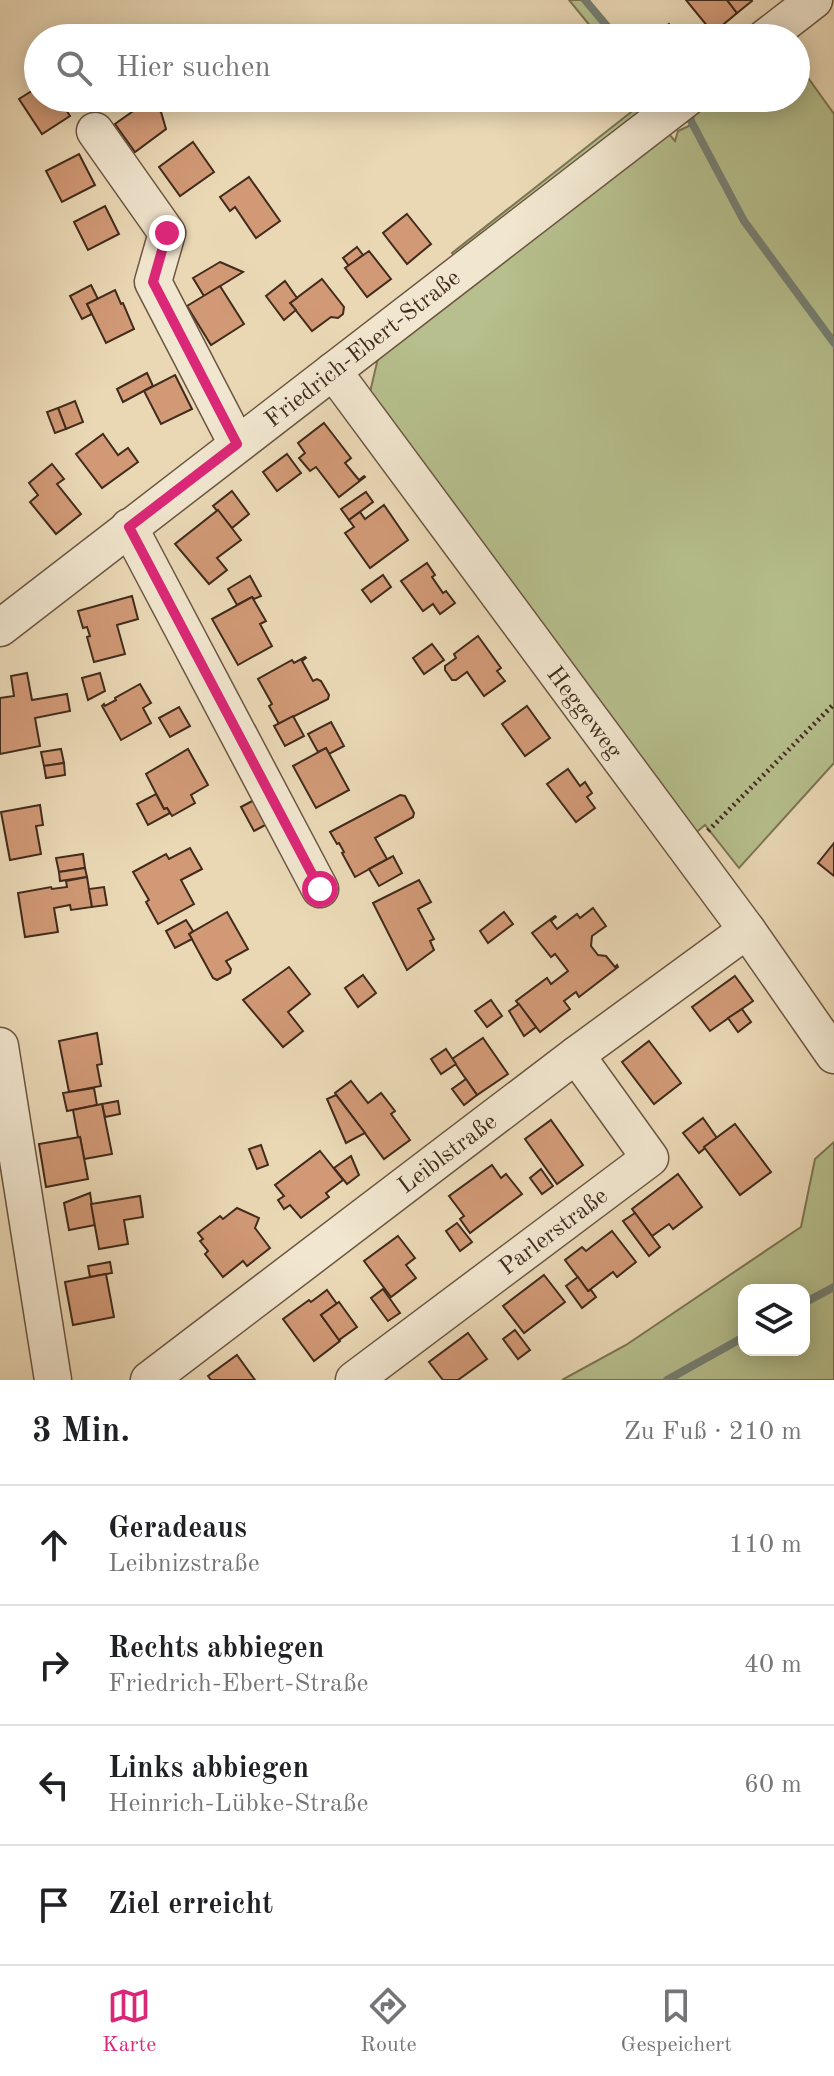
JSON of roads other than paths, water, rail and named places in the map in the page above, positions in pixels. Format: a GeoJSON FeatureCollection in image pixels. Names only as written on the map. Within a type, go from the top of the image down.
{"type":"FeatureCollection","features":[{"type":"Feature","properties":{"kind":"street"},"geometry":{"type":"LineString","coordinates":[[783,24],[814,0]]}},
{"type":"Feature","properties":{"kind":"street","name":"Friedrich-Ebert-Straße"},"geometry":{"type":"LineString","coordinates":[[0,628],[669,112]]}},
{"type":"Feature","properties":{"kind":"street"},"geometry":{"type":"LineString","coordinates":[[95,131],[167,233],[153,282],[237,444]]}},
{"type":"Feature","properties":{"kind":"street","name":"Heggeweg"},"geometry":{"type":"LineString","coordinates":[[333,371],[747,930],[834,1055]]}},
{"type":"Feature","properties":{"kind":"street"},"geometry":{"type":"LineString","coordinates":[[129,527],[320,889]]}},
{"type":"Feature","properties":{"kind":"street","name":"Leiblstraße"},"geometry":{"type":"LineString","coordinates":[[159,1377],[576,1055],[747,930]]}},
{"type":"Feature","properties":{"kind":"street"},"geometry":{"type":"LineString","coordinates":[[0,1046],[53,1380]]}},
{"type":"Feature","properties":{"kind":"street","name":"Parlerstraße"},"geometry":{"type":"LineString","coordinates":[[354,1380],[650,1158],[576,1055]]}},
{"type":"Feature","properties":{"kind":"waterway"},"geometry":{"type":"LineString","coordinates":[[585,0],[605,24]]}},
{"type":"Feature","properties":{"kind":"waterway"},"geometry":{"type":"LineString","coordinates":[[691,121],[744,221],[834,343]]}},
{"type":"Feature","properties":{"kind":"waterway"},"geometry":{"type":"LineString","coordinates":[[810,1300],[834,1287]]}},
{"type":"Feature","properties":{"kind":"waterway"},"geometry":{"type":"LineString","coordinates":[[667,1380],[738,1340]]}}]}
